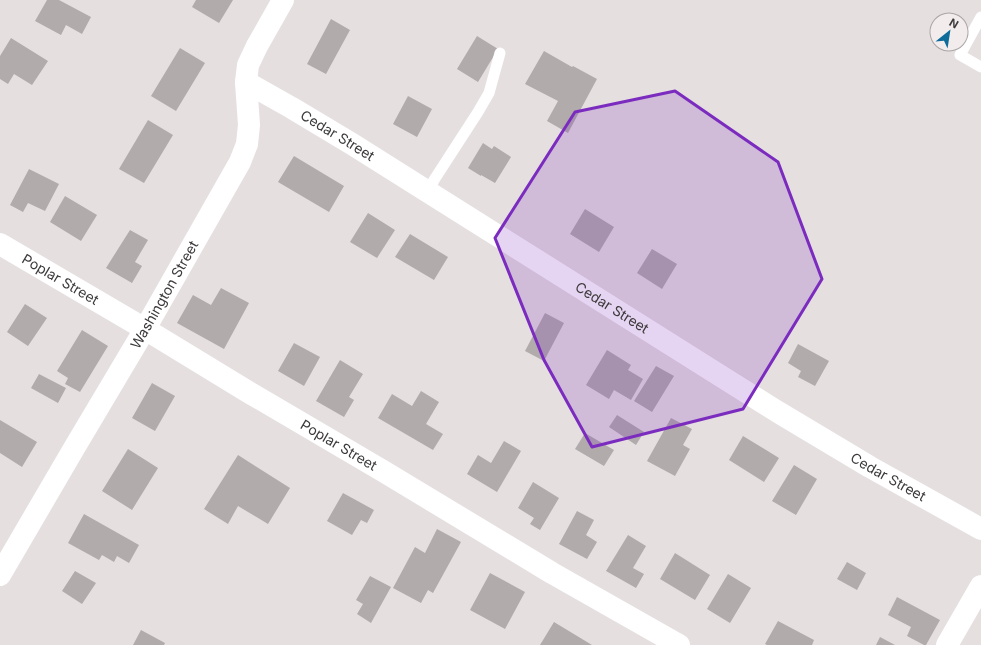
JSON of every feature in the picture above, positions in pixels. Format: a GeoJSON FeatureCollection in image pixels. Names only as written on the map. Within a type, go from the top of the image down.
{"type":"FeatureCollection","features":[{"type":"Feature","properties":{"kind":"street","name":"Washington Street"},"geometry":{"type":"LineString","coordinates":[[0,575],[145,330],[240,162],[247,144],[248,125],[246,82],[248,65],[283,0]]}},
{"type":"Feature","properties":{"kind":"street","name":"Cedar Street"},"geometry":{"type":"LineString","coordinates":[[246,82],[352,144],[778,412],[870,467],[981,529]]}},
{"type":"Feature","properties":{"kind":"street","name":"Poplar Street"},"geometry":{"type":"LineString","coordinates":[[0,244],[390,475],[552,573],[679,645]]}},
{"type":"Feature","properties":{"kind":"street"},"geometry":{"type":"LineString","coordinates":[[948,645],[981,586]]}},
{"type":"Feature","properties":{"kind":"lane"},"geometry":{"type":"LineString","coordinates":[[981,17],[960,56],[981,67]]}},
{"type":"Feature","properties":{"kind":"lane"},"geometry":{"type":"LineString","coordinates":[[428,192],[489,93],[500,53]]}},
{"type":"Feature","properties":{"kind":"highlighted area"},"geometry":{"type":"Polygon","coordinates":[[[675,91],[778,162],[822,279],[743,409],[592,447],[544,360],[495,238],[575,112],[675,91]]]}},
{"type":"Feature","properties":{"kind":"building"},"geometry":{"type":"Polygon","coordinates":[[[47,0],[59,0],[91,17],[82,34],[66,25],[61,35],[35,21],[47,0]]]}},
{"type":"Feature","properties":{"kind":"building"},"geometry":{"type":"Polygon","coordinates":[[[196,0],[233,0],[219,23],[192,7],[196,0]]]}},
{"type":"Feature","properties":{"kind":"building"},"geometry":{"type":"Polygon","coordinates":[[[331,19],[350,30],[326,74],[307,64],[331,19]]]}},
{"type":"Feature","properties":{"kind":"building"},"geometry":{"type":"Polygon","coordinates":[[[477,36],[498,49],[478,82],[457,69],[477,36]]]}},
{"type":"Feature","properties":{"kind":"building"},"geometry":{"type":"Polygon","coordinates":[[[11,38],[48,61],[32,85],[14,74],[8,84],[0,79],[0,56],[11,38]]]}},
{"type":"Feature","properties":{"kind":"building"},"geometry":{"type":"Polygon","coordinates":[[[180,48],[205,63],[176,111],[151,96],[180,48]]]}},
{"type":"Feature","properties":{"kind":"building"},"geometry":{"type":"Polygon","coordinates":[[[544,51],[597,79],[568,133],[547,121],[558,101],[525,84],[544,51]]]}},
{"type":"Feature","properties":{"kind":"building"},"geometry":{"type":"Polygon","coordinates":[[[408,96],[432,109],[417,137],[393,124],[408,96]]]}},
{"type":"Feature","properties":{"kind":"building"},"geometry":{"type":"Polygon","coordinates":[[[148,120],[173,135],[144,183],[119,169],[148,120]]]}},
{"type":"Feature","properties":{"kind":"building"},"geometry":{"type":"Polygon","coordinates":[[[483,143],[492,149],[494,146],[511,157],[495,183],[468,168],[483,143]]]}},
{"type":"Feature","properties":{"kind":"building"},"geometry":{"type":"Polygon","coordinates":[[[294,156],[344,186],[329,212],[278,182],[294,156]]]}},
{"type":"Feature","properties":{"kind":"building"},"geometry":{"type":"Polygon","coordinates":[[[29,169],[59,184],[45,211],[28,203],[23,212],[10,205],[29,169]]]}},
{"type":"Feature","properties":{"kind":"building"},"geometry":{"type":"Polygon","coordinates":[[[65,196],[97,215],[81,241],[50,222],[65,196]]]}},
{"type":"Feature","properties":{"kind":"building"},"geometry":{"type":"Polygon","coordinates":[[[585,209],[614,227],[599,252],[570,234],[585,209]]]}},
{"type":"Feature","properties":{"kind":"building"},"geometry":{"type":"Polygon","coordinates":[[[368,213],[395,230],[377,258],[350,242],[368,213]]]}},
{"type":"Feature","properties":{"kind":"building"},"geometry":{"type":"Polygon","coordinates":[[[130,230],[148,240],[135,262],[142,266],[132,283],[106,268],[130,230]]]}},
{"type":"Feature","properties":{"kind":"building"},"geometry":{"type":"Polygon","coordinates":[[[410,234],[448,257],[434,280],[395,257],[410,234]]]}},
{"type":"Feature","properties":{"kind":"building"},"geometry":{"type":"Polygon","coordinates":[[[652,249],[677,264],[662,289],[637,273],[652,249]]]}},
{"type":"Feature","properties":{"kind":"building"},"geometry":{"type":"Polygon","coordinates":[[[221,288],[249,303],[224,349],[177,323],[193,295],[211,305],[221,288]]]}},
{"type":"Feature","properties":{"kind":"building"},"geometry":{"type":"Polygon","coordinates":[[[25,304],[47,318],[28,346],[7,332],[25,304]]]}},
{"type":"Feature","properties":{"kind":"building"},"geometry":{"type":"Polygon","coordinates":[[[545,313],[564,323],[544,361],[525,351],[545,313]]]}},
{"type":"Feature","properties":{"kind":"building"},"geometry":{"type":"Polygon","coordinates":[[[82,330],[108,346],[80,392],[65,384],[68,378],[57,371],[82,330]]]}},
{"type":"Feature","properties":{"kind":"building"},"geometry":{"type":"Polygon","coordinates":[[[294,343],[320,357],[304,386],[278,371],[294,343]]]}},
{"type":"Feature","properties":{"kind":"building"},"geometry":{"type":"Polygon","coordinates":[[[798,344],[829,361],[815,386],[798,377],[801,371],[788,363],[798,344]]]}},
{"type":"Feature","properties":{"kind":"building"},"geometry":{"type":"Polygon","coordinates":[[[607,350],[631,365],[628,370],[643,379],[631,400],[614,390],[609,399],[586,385],[607,350]]]}},
{"type":"Feature","properties":{"kind":"building"},"geometry":{"type":"Polygon","coordinates":[[[340,360],[363,374],[349,397],[354,400],[344,417],[316,401],[340,360]]]}},
{"type":"Feature","properties":{"kind":"building"},"geometry":{"type":"Polygon","coordinates":[[[656,366],[674,376],[652,412],[634,401],[656,366]]]}},
{"type":"Feature","properties":{"kind":"building"},"geometry":{"type":"Polygon","coordinates":[[[39,374],[66,388],[58,403],[31,388],[39,374]]]}},
{"type":"Feature","properties":{"kind":"building"},"geometry":{"type":"Polygon","coordinates":[[[152,383],[175,396],[155,431],[132,418],[152,383]]]}},
{"type":"Feature","properties":{"kind":"building"},"geometry":{"type":"Polygon","coordinates":[[[421,391],[439,402],[426,424],[443,434],[433,450],[378,418],[392,394],[412,406],[421,391]]]}},
{"type":"Feature","properties":{"kind":"building"},"geometry":{"type":"Polygon","coordinates":[[[617,415],[644,432],[636,445],[609,427],[617,415]]]}},
{"type":"Feature","properties":{"kind":"building"},"geometry":{"type":"Polygon","coordinates":[[[671,418],[692,429],[683,445],[690,449],[675,476],[647,461],[671,418]]]}},
{"type":"Feature","properties":{"kind":"building"},"geometry":{"type":"Polygon","coordinates":[[[0,420],[37,442],[22,467],[0,453],[0,420]]]}},
{"type":"Feature","properties":{"kind":"building"},"geometry":{"type":"Polygon","coordinates":[[[585,433],[614,450],[604,466],[575,449],[585,433]]]}},
{"type":"Feature","properties":{"kind":"building"},"geometry":{"type":"Polygon","coordinates":[[[743,436],[779,458],[764,482],[729,460],[743,436]]]}},
{"type":"Feature","properties":{"kind":"building"},"geometry":{"type":"Polygon","coordinates":[[[504,441],[521,451],[497,492],[467,474],[478,455],[491,463],[504,441]]]}},
{"type":"Feature","properties":{"kind":"building"},"geometry":{"type":"Polygon","coordinates":[[[128,449],[158,468],[132,510],[102,491],[128,449]]]}},
{"type":"Feature","properties":{"kind":"building"},"geometry":{"type":"Polygon","coordinates":[[[238,455],[290,488],[268,524],[238,506],[228,524],[204,509],[238,455]]]}},
{"type":"Feature","properties":{"kind":"building"},"geometry":{"type":"Polygon","coordinates":[[[794,465],[817,479],[796,515],[772,501],[794,465]]]}},
{"type":"Feature","properties":{"kind":"building"},"geometry":{"type":"Polygon","coordinates":[[[533,482],[559,498],[540,530],[530,524],[534,518],[518,508],[533,482]]]}},
{"type":"Feature","properties":{"kind":"building"},"geometry":{"type":"Polygon","coordinates":[[[343,493],[374,510],[367,523],[361,520],[352,535],[327,521],[343,493]]]}},
{"type":"Feature","properties":{"kind":"building"},"geometry":{"type":"Polygon","coordinates":[[[577,511],[594,520],[586,535],[597,542],[587,559],[559,544],[577,511]]]}},
{"type":"Feature","properties":{"kind":"building"},"geometry":{"type":"Polygon","coordinates":[[[84,514],[139,545],[129,563],[117,556],[114,562],[102,555],[99,560],[68,543],[84,514]]]}},
{"type":"Feature","properties":{"kind":"building"},"geometry":{"type":"Polygon","coordinates":[[[437,529],[461,542],[433,593],[428,590],[421,603],[393,588],[415,547],[425,553],[437,529]]]}},
{"type":"Feature","properties":{"kind":"building"},"geometry":{"type":"Polygon","coordinates":[[[628,535],[646,546],[633,568],[644,574],[636,588],[606,571],[628,535]]]}},
{"type":"Feature","properties":{"kind":"building"},"geometry":{"type":"Polygon","coordinates":[[[675,553],[710,575],[695,600],[660,579],[675,553]]]}},
{"type":"Feature","properties":{"kind":"building"},"geometry":{"type":"Polygon","coordinates":[[[847,562],[866,573],[857,590],[837,579],[847,562]]]}},
{"type":"Feature","properties":{"kind":"building"},"geometry":{"type":"Polygon","coordinates":[[[75,571],[96,583],[82,604],[62,591],[75,571]]]}},
{"type":"Feature","properties":{"kind":"building"},"geometry":{"type":"Polygon","coordinates":[[[490,573],[525,592],[505,629],[470,610],[490,573]]]}},
{"type":"Feature","properties":{"kind":"building"},"geometry":{"type":"Polygon","coordinates":[[[728,574],[751,588],[730,623],[707,609],[728,574]]]}},
{"type":"Feature","properties":{"kind":"building"},"geometry":{"type":"Polygon","coordinates":[[[370,576],[391,587],[371,623],[357,614],[363,604],[356,600],[370,576]]]}},
{"type":"Feature","properties":{"kind":"building"},"geometry":{"type":"Polygon","coordinates":[[[897,597],[940,620],[926,645],[907,636],[911,627],[888,615],[897,597]]]}},
{"type":"Feature","properties":{"kind":"building"},"geometry":{"type":"Polygon","coordinates":[[[778,621],[814,640],[812,645],[765,644],[778,621]]]}},
{"type":"Feature","properties":{"kind":"building"},"geometry":{"type":"Polygon","coordinates":[[[554,622],[592,645],[540,645],[554,622]]]}},
{"type":"Feature","properties":{"kind":"building"},"geometry":{"type":"Polygon","coordinates":[[[141,630],[165,643],[164,645],[133,645],[141,630]]]}},
{"type":"Feature","properties":{"kind":"building"},"geometry":{"type":"Polygon","coordinates":[[[880,637],[895,645],[876,645],[880,637]]]}}]}
